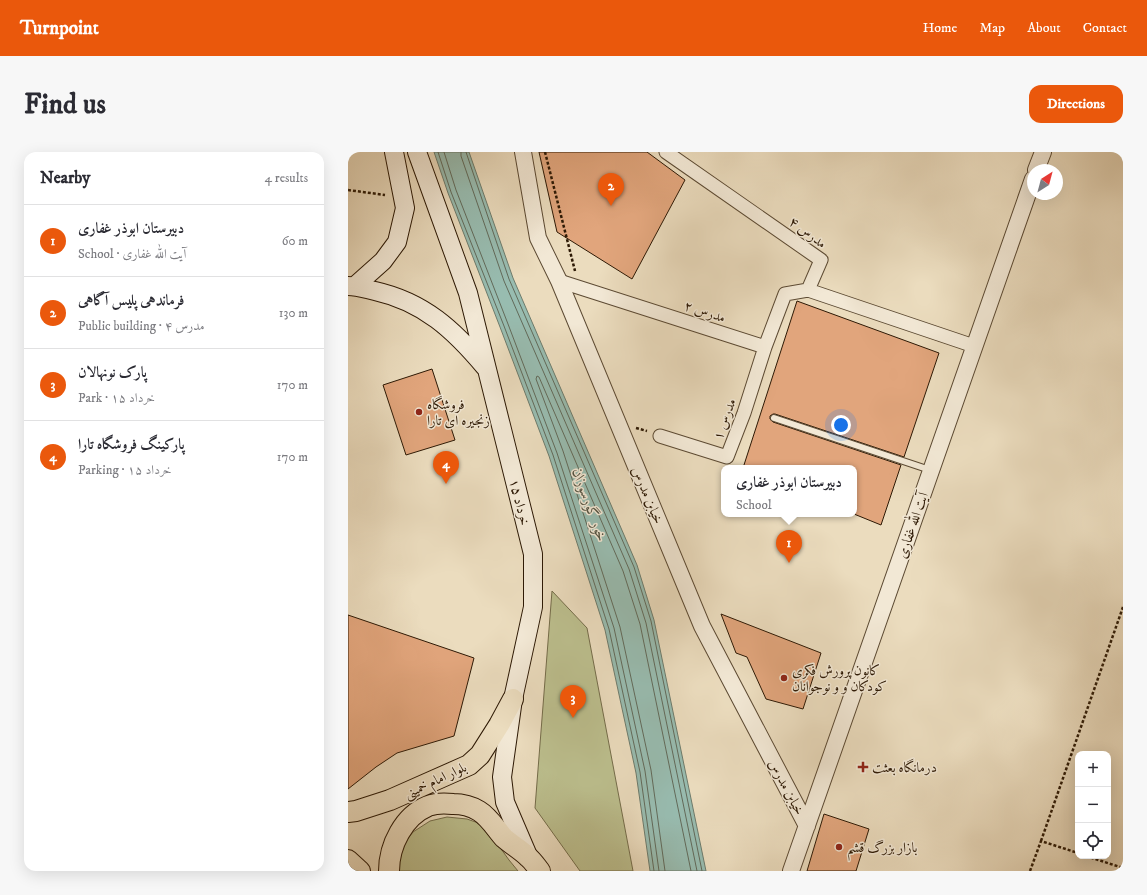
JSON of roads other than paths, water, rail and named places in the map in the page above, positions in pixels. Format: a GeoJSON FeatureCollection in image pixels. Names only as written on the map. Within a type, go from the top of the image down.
{"type":"FeatureCollection","features":[{"type":"Feature","properties":{"kind":"main road"},"geometry":{"type":"LineString","coordinates":[[352,286],[383,261],[397,242],[405,208],[394,152]]}},
{"type":"Feature","properties":{"kind":"main road","name":"۱۵ خرداد"},"geometry":{"type":"LineString","coordinates":[[417,152],[468,293],[533,554],[533,607],[513,699],[502,777],[505,802],[535,864]]}},
{"type":"Feature","properties":{"kind":"main road"},"geometry":{"type":"LineString","coordinates":[[352,286],[386,293],[410,303],[436,318],[468,346],[488,370]]}},
{"type":"Feature","properties":{"kind":"main road","name":"بلوار امام خمینی"},"geometry":{"type":"LineString","coordinates":[[348,812],[356,811],[390,800],[469,765],[480,755],[513,699]]}},
{"type":"Feature","properties":{"kind":"main road","name":"بلوار امام خمینی"},"geometry":{"type":"LineString","coordinates":[[389,871],[392,848],[403,827],[422,810],[430,806],[445,803],[469,806],[480,811],[489,819],[504,838],[535,864]]}},
{"type":"Feature","properties":{"kind":"main road"},"geometry":{"type":"LineString","coordinates":[[348,860],[360,871]]}},
{"type":"Feature","properties":{"kind":"street","name":"خیابن مدرس"},"geometry":{"type":"LineString","coordinates":[[523,152],[538,238],[559,281],[702,626],[807,826]]}},
{"type":"Feature","properties":{"kind":"street","name":"مدرس ۴"},"geometry":{"type":"LineString","coordinates":[[666,152],[821,260],[808,290]]}},
{"type":"Feature","properties":{"kind":"street"},"geometry":{"type":"LineString","coordinates":[[1038,164],[1042,152]]}},
{"type":"Feature","properties":{"kind":"street","name":"آیت الله غفاری"},"geometry":{"type":"LineString","coordinates":[[791,871],[1027,196]]}},
{"type":"Feature","properties":{"kind":"street","name":"مدرس ۲"},"geometry":{"type":"LineString","coordinates":[[559,281],[765,347]]}},
{"type":"Feature","properties":{"kind":"street"},"geometry":{"type":"LineString","coordinates":[[765,347],[786,294],[808,290],[974,346]]}},
{"type":"Feature","properties":{"kind":"street","name":"مدرس ۱"},"geometry":{"type":"LineString","coordinates":[[660,436],[727,458],[744,413],[765,347]]}},
{"type":"Feature","properties":{"kind":"lane"},"geometry":{"type":"LineString","coordinates":[[774,418],[931,471]]}},
{"type":"Feature","properties":{"kind":"water","name":"خور گورسوزان"},"geometry":{"type":"Polygon","coordinates":[[[434,152],[469,152],[513,278],[637,565],[654,620],[706,871],[650,871],[636,773],[605,630],[549,456],[448,193],[434,152]]]}},
{"type":"Feature","properties":{"kind":"place","name":"فرماندهی پلیس آگاهی"},"geometry":{"type":"Point","coordinates":[611,206]}},
{"type":"Feature","properties":{"kind":"place","name":"فروشگاه زنجیره ای تارا"},"geometry":{"type":"Point","coordinates":[419,412]}},
{"type":"Feature","properties":{"kind":"place","name":"پارکینگ فروشگاه تارا"},"geometry":{"type":"Point","coordinates":[446,484]}},
{"type":"Feature","properties":{"kind":"place","name":"دبیرستان ابوذر غفاری"},"geometry":{"type":"Point","coordinates":[789,563]}},
{"type":"Feature","properties":{"kind":"place","name":"کانون پرورش فکری کودکان و و نوجوانان"},"geometry":{"type":"Point","coordinates":[784,678]}},
{"type":"Feature","properties":{"kind":"place","name":"پارک نونهالان"},"geometry":{"type":"Point","coordinates":[573,718]}},
{"type":"Feature","properties":{"kind":"place","name":"درمانگاه بعثت"},"geometry":{"type":"Point","coordinates":[863,767]}},
{"type":"Feature","properties":{"kind":"place","name":"بازار بزرگ قشم"},"geometry":{"type":"Point","coordinates":[839,847]}}]}
